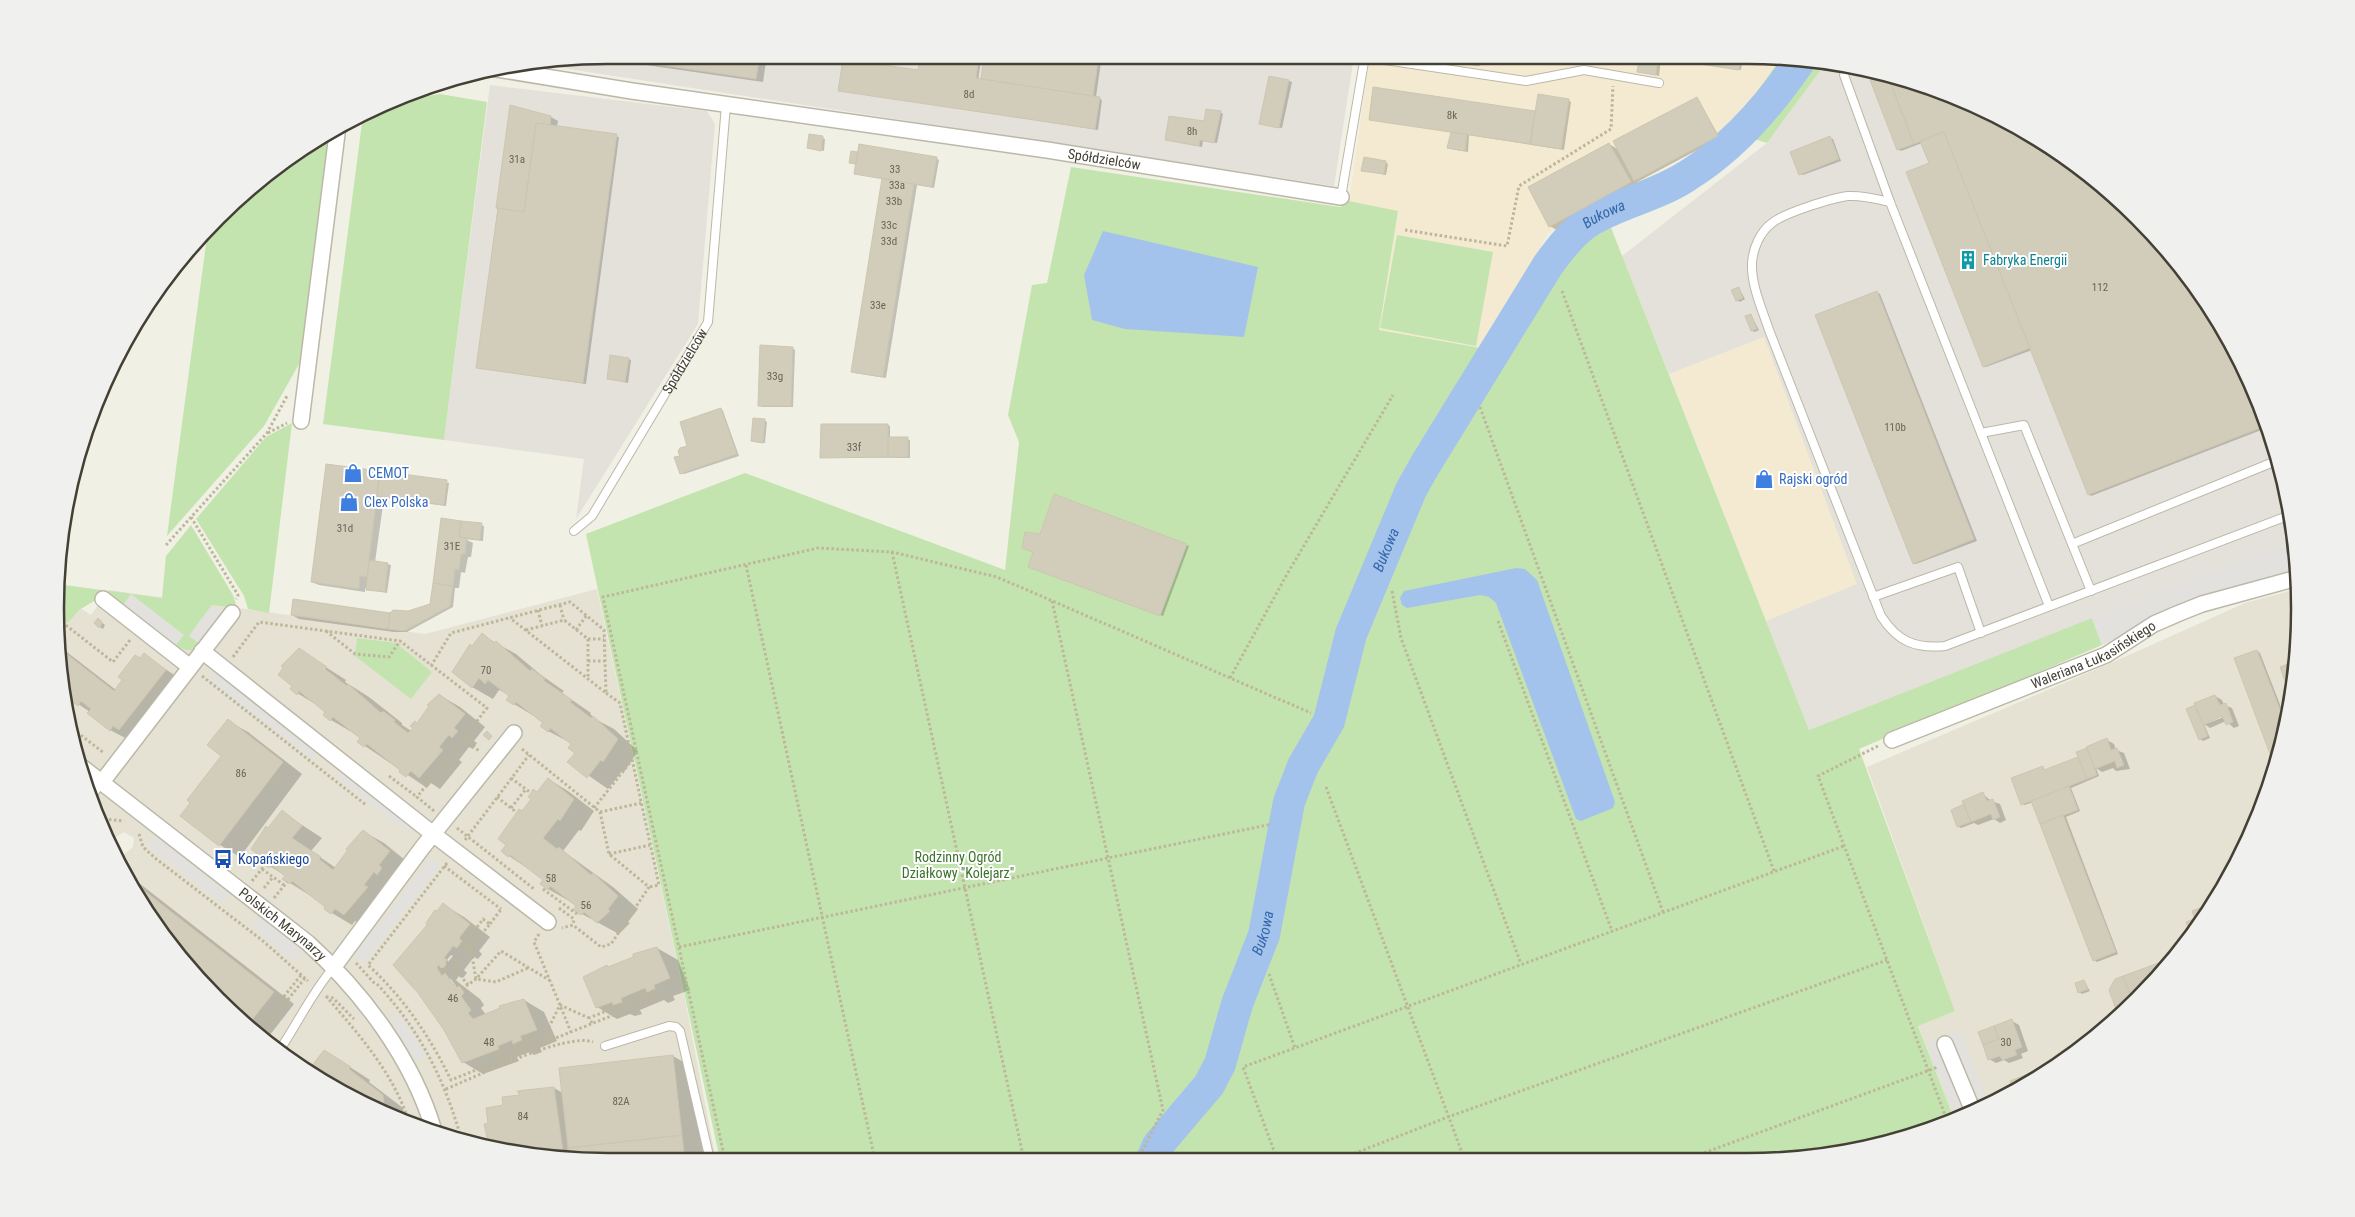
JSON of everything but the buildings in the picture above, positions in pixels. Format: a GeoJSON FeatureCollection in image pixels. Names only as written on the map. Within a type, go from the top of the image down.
{"type":"FeatureCollection","features":[{"type":"Feature","properties":{"kind":"street","name":"Spółdzielców"},"geometry":{"type":"LineString","coordinates":[[515,72],[1047,150],[1341,197]]}},
{"type":"Feature","properties":{"kind":"street"},"geometry":{"type":"LineString","coordinates":[[301,421],[337,137]]}},
{"type":"Feature","properties":{"kind":"street","name":"Waleriana Łukasińskiego"},"geometry":{"type":"LineString","coordinates":[[1892,740],[2106,655],[2154,624],[2177,614],[2202,604],[2290,580]]}},
{"type":"Feature","properties":{"kind":"street"},"geometry":{"type":"LineString","coordinates":[[103,599],[190,667]]}},
{"type":"Feature","properties":{"kind":"street"},"geometry":{"type":"LineString","coordinates":[[102,782],[232,613]]}},
{"type":"Feature","properties":{"kind":"street"},"geometry":{"type":"LineString","coordinates":[[202,651],[551,926]]}},
{"type":"Feature","properties":{"kind":"street"},"geometry":{"type":"LineString","coordinates":[[332,968],[432,834],[512,736]]}},
{"type":"Feature","properties":{"kind":"street","name":"Polskich Marynarzy"},"geometry":{"type":"LineString","coordinates":[[89,773],[308,943],[374,1017],[400,1053],[420,1093],[431,1123]]}},
{"type":"Feature","properties":{"kind":"street"},"geometry":{"type":"LineString","coordinates":[[1945,1044],[1970,1105]]}},
{"type":"Feature","properties":{"kind":"lane","name":"Spółdzielców"},"geometry":{"type":"LineString","coordinates":[[1341,197],[1364,64]]}},
{"type":"Feature","properties":{"kind":"lane","name":"Spółdzielców"},"geometry":{"type":"LineString","coordinates":[[1417,64],[1526,81],[1584,70],[1659,83]]}},
{"type":"Feature","properties":{"kind":"lane"},"geometry":{"type":"LineString","coordinates":[[1845,73],[1890,202],[2049,606]]}},
{"type":"Feature","properties":{"kind":"lane","name":"Spółdzielców"},"geometry":{"type":"LineString","coordinates":[[574,531],[592,516],[708,322],[726,104]]}},
{"type":"Feature","properties":{"kind":"lane"},"geometry":{"type":"LineString","coordinates":[[1890,202],[1849,196],[1827,201],[1773,222],[1762,233],[1756,245],[1752,263],[1756,289],[1769,330],[1873,597],[1881,616],[1891,631],[1906,641],[1926,648],[1945,646],[2284,517]]}},
{"type":"Feature","properties":{"kind":"lane"},"geometry":{"type":"LineString","coordinates":[[1981,433],[2024,425],[2091,590]]}},
{"type":"Feature","properties":{"kind":"lane"},"geometry":{"type":"LineString","coordinates":[[2072,544],[2271,463]]}},
{"type":"Feature","properties":{"kind":"lane"},"geometry":{"type":"LineString","coordinates":[[1873,597],[1958,567],[1981,633]]}},
{"type":"Feature","properties":{"kind":"lane"},"geometry":{"type":"LineString","coordinates":[[96,791],[102,782]]}},
{"type":"Feature","properties":{"kind":"lane"},"geometry":{"type":"LineString","coordinates":[[283,1045],[296,1027],[310,997],[332,968]]}},
{"type":"Feature","properties":{"kind":"lane"},"geometry":{"type":"LineString","coordinates":[[605,1046],[669,1026],[676,1026],[680,1031],[708,1153]]}},
{"type":"Feature","properties":{"kind":"path"},"geometry":{"type":"LineString","coordinates":[[1405,230],[1507,246],[1519,186],[1611,128],[1614,75]]}},
{"type":"Feature","properties":{"kind":"path"},"geometry":{"type":"LineString","coordinates":[[1562,290],[1774,871]]}},
{"type":"Feature","properties":{"kind":"path"},"geometry":{"type":"LineString","coordinates":[[166,545],[267,433],[290,389]]}},
{"type":"Feature","properties":{"kind":"path"},"geometry":{"type":"LineString","coordinates":[[1230,678],[1286,576],[1394,395]]}},
{"type":"Feature","properties":{"kind":"path"},"geometry":{"type":"LineString","coordinates":[[1480,407],[1663,912]]}},
{"type":"Feature","properties":{"kind":"path"},"geometry":{"type":"LineString","coordinates":[[191,517],[238,595],[232,613]]}},
{"type":"Feature","properties":{"kind":"path"},"geometry":{"type":"LineString","coordinates":[[723,1153],[603,597],[818,548],[892,552],[997,577],[1311,713]]}},
{"type":"Feature","properties":{"kind":"path"},"geometry":{"type":"LineString","coordinates":[[892,552],[1022,1153]]}},
{"type":"Feature","properties":{"kind":"path"},"geometry":{"type":"LineString","coordinates":[[746,565],[874,1153]]}},
{"type":"Feature","properties":{"kind":"path"},"geometry":{"type":"LineString","coordinates":[[1392,592],[1401,638],[1521,964]]}},
{"type":"Feature","properties":{"kind":"path"},"geometry":{"type":"LineString","coordinates":[[1052,601],[1163,1110],[1141,1153]]}},
{"type":"Feature","properties":{"kind":"path"},"geometry":{"type":"LineString","coordinates":[[431,666],[451,632],[570,602],[604,630],[606,693]]}},
{"type":"Feature","properties":{"kind":"path"},"geometry":{"type":"LineString","coordinates":[[560,605],[564,620],[576,630],[588,639],[604,638]]}},
{"type":"Feature","properties":{"kind":"path"},"geometry":{"type":"LineString","coordinates":[[538,610],[542,626]]}},
{"type":"Feature","properties":{"kind":"path"},"geometry":{"type":"LineString","coordinates":[[576,630],[586,616]]}},
{"type":"Feature","properties":{"kind":"path"},"geometry":{"type":"LineString","coordinates":[[510,618],[620,703],[659,885],[649,887],[611,944],[601,947],[573,925],[551,926],[534,942],[571,1032]]}},
{"type":"Feature","properties":{"kind":"path"},"geometry":{"type":"LineString","coordinates":[[526,630],[564,620]]}},
{"type":"Feature","properties":{"kind":"path"},"geometry":{"type":"LineString","coordinates":[[1498,621],[1612,931]]}},
{"type":"Feature","properties":{"kind":"path"},"geometry":{"type":"LineString","coordinates":[[224,668],[259,622],[400,641],[487,708],[417,797],[547,898]]}},
{"type":"Feature","properties":{"kind":"path"},"geometry":{"type":"LineString","coordinates":[[64,624],[113,662],[134,634]]}},
{"type":"Feature","properties":{"kind":"path"},"geometry":{"type":"LineString","coordinates":[[326,631],[355,654],[389,657],[400,641]]}},
{"type":"Feature","properties":{"kind":"path"},"geometry":{"type":"LineString","coordinates":[[588,639],[588,679]]}},
{"type":"Feature","properties":{"kind":"path"},"geometry":{"type":"LineString","coordinates":[[588,661],[605,661]]}},
{"type":"Feature","properties":{"kind":"path"},"geometry":{"type":"LineString","coordinates":[[190,667],[369,807]]}},
{"type":"Feature","properties":{"kind":"path"},"geometry":{"type":"LineString","coordinates":[[78,733],[117,763]]}},
{"type":"Feature","properties":{"kind":"path"},"geometry":{"type":"LineString","coordinates":[[512,736],[529,755],[600,812],[609,854],[649,887]]}},
{"type":"Feature","properties":{"kind":"path"},"geometry":{"type":"LineString","coordinates":[[464,738],[492,761]]}},
{"type":"Feature","properties":{"kind":"path"},"geometry":{"type":"LineString","coordinates":[[1861,754],[1818,776],[1945,1116]]}},
{"type":"Feature","properties":{"kind":"path"},"geometry":{"type":"LineString","coordinates":[[529,755],[368,965],[385,980],[411,1012],[438,1052],[451,1080],[656,998],[653,991],[589,1018]]}},
{"type":"Feature","properties":{"kind":"path"},"geometry":{"type":"LineString","coordinates":[[594,808],[632,760]]}},
{"type":"Feature","properties":{"kind":"path"},"geometry":{"type":"LineString","coordinates":[[511,778],[530,793]]}},
{"type":"Feature","properties":{"kind":"path"},"geometry":{"type":"LineString","coordinates":[[1326,787],[1462,1153]]}},
{"type":"Feature","properties":{"kind":"path"},"geometry":{"type":"LineString","coordinates":[[511,808],[526,789]]}},
{"type":"Feature","properties":{"kind":"path"},"geometry":{"type":"LineString","coordinates":[[497,797],[516,812]]}},
{"type":"Feature","properties":{"kind":"path"},"geometry":{"type":"LineString","coordinates":[[600,812],[642,803]]}},
{"type":"Feature","properties":{"kind":"path"},"geometry":{"type":"LineString","coordinates":[[106,818],[128,823]]}},
{"type":"Feature","properties":{"kind":"path"},"geometry":{"type":"LineString","coordinates":[[679,947],[1272,824]]}},
{"type":"Feature","properties":{"kind":"path"},"geometry":{"type":"LineString","coordinates":[[137,830],[143,847],[264,942],[305,978],[264,1030]]}},
{"type":"Feature","properties":{"kind":"path"},"geometry":{"type":"LineString","coordinates":[[609,854],[650,845]]}},
{"type":"Feature","properties":{"kind":"path"},"geometry":{"type":"LineString","coordinates":[[1275,1153],[1243,1067],[1844,846]]}},
{"type":"Feature","properties":{"kind":"path"},"geometry":{"type":"LineString","coordinates":[[422,848],[501,910]]}},
{"type":"Feature","properties":{"kind":"path"},"geometry":{"type":"LineString","coordinates":[[252,882],[264,867],[273,877],[285,884],[274,899]]}},
{"type":"Feature","properties":{"kind":"path"},"geometry":{"type":"LineString","coordinates":[[262,890],[273,877]]}},
{"type":"Feature","properties":{"kind":"path"},"geometry":{"type":"LineString","coordinates":[[540,893],[544,888],[577,913],[573,925]]}},
{"type":"Feature","properties":{"kind":"path"},"geometry":{"type":"LineString","coordinates":[[454,967],[512,895]]}},
{"type":"Feature","properties":{"kind":"path"},"geometry":{"type":"LineString","coordinates":[[554,904],[574,919]]}},
{"type":"Feature","properties":{"kind":"path"},"geometry":{"type":"LineString","coordinates":[[476,979],[469,938],[483,919],[490,924]]}},
{"type":"Feature","properties":{"kind":"path"},"geometry":{"type":"LineString","coordinates":[[460,944],[471,948]]}},
{"type":"Feature","properties":{"kind":"path"},"geometry":{"type":"LineString","coordinates":[[462,989],[476,979],[501,951],[550,981]]}},
{"type":"Feature","properties":{"kind":"path"},"geometry":{"type":"LineString","coordinates":[[1355,1153],[1448,1117],[1887,960]]}},
{"type":"Feature","properties":{"kind":"path"},"geometry":{"type":"LineString","coordinates":[[446,962],[454,967],[468,985]]}},
{"type":"Feature","properties":{"kind":"path"},"geometry":{"type":"LineString","coordinates":[[476,979],[496,982],[528,968]]}},
{"type":"Feature","properties":{"kind":"path"},"geometry":{"type":"LineString","coordinates":[[1269,974],[1295,1048]]}},
{"type":"Feature","properties":{"kind":"path"},"geometry":{"type":"LineString","coordinates":[[260,1027],[301,975]]}},
{"type":"Feature","properties":{"kind":"path"},"geometry":{"type":"LineString","coordinates":[[377,984],[414,1030],[446,1089],[459,1132]]}},
{"type":"Feature","properties":{"kind":"path"},"geometry":{"type":"LineString","coordinates":[[360,1026],[333,998],[326,996],[356,1030],[381,1064],[406,1114]]}},
{"type":"Feature","properties":{"kind":"path"},"geometry":{"type":"LineString","coordinates":[[619,1004],[622,1011]]}},
{"type":"Feature","properties":{"kind":"path"},"geometry":{"type":"LineString","coordinates":[[499,1061],[495,1052],[546,1033],[560,1005]]}},
{"type":"Feature","properties":{"kind":"path"},"geometry":{"type":"LineString","coordinates":[[560,1005],[589,1018],[592,1023]]}},
{"type":"Feature","properties":{"kind":"path"},"geometry":{"type":"LineString","coordinates":[[546,1033],[550,1041]]}},
{"type":"Feature","properties":{"kind":"path"},"geometry":{"type":"LineString","coordinates":[[446,1089],[555,1045],[588,1040],[605,1046]]}},
{"type":"Feature","properties":{"kind":"path"},"geometry":{"type":"LineString","coordinates":[[518,1043],[522,1052]]}},
{"type":"Feature","properties":{"kind":"path"},"geometry":{"type":"LineString","coordinates":[[1704,1153],[1935,1069]]}},
{"type":"Feature","properties":{"kind":"path"},"geometry":{"type":"LineString","coordinates":[[404,1094],[412,1116]]}},
{"type":"Feature","properties":{"kind":"shaded area"},"geometry":{"type":"Polygon","coordinates":[[[608,64],[1353,64],[1334,186],[553,67],[608,64]]]}},
{"type":"Feature","properties":{"kind":"shaded area"},"geometry":{"type":"Polygon","coordinates":[[[1369,64],[1776,65],[1730,131],[1548,233],[1487,349],[1379,330],[1398,211],[1349,201],[1369,64]]]}},
{"type":"Feature","properties":{"kind":"shaded area"},"geometry":{"type":"Polygon","coordinates":[[[1822,69],[1887,82],[1955,105],[2019,137],[2078,176],[2132,223],[2156,249],[2179,277],[2218,336],[2250,400],[2262,433],[2281,502],[2288,544],[2266,550],[1809,730],[1766,621],[1857,584],[1764,337],[1669,374],[1622,256],[1767,143],[1822,69]]]}},
{"type":"Feature","properties":{"kind":"shaded area"},"geometry":{"type":"Polygon","coordinates":[[[490,85],[707,111],[715,124],[698,324],[576,519],[584,459],[444,440],[490,85]]]}},
{"type":"Feature","properties":{"kind":"shaded area","name":"Rajski ogród"},"geometry":{"type":"Polygon","coordinates":[[[1764,337],[1858,585],[1766,621],[1669,374],[1764,337]]]}},
{"type":"Feature","properties":{"kind":"shaded area"},"geometry":{"type":"Polygon","coordinates":[[[2288,544],[2290,573],[2248,584],[2102,645],[2092,618],[2266,550],[2288,544]]]}},
{"type":"Feature","properties":{"kind":"shaded area"},"geometry":{"type":"Polygon","coordinates":[[[597,589],[683,989],[715,1153],[608,1153],[537,1149],[468,1135],[400,1112],[368,1097],[336,1080],[277,1041],[223,994],[176,940],[137,881],[123,855],[133,847],[134,838],[124,832],[115,838],[105,817],[82,749],[68,680],[64,619],[68,622],[80,608],[91,615],[109,590],[425,634],[597,589]]]}},
{"type":"Feature","properties":{"kind":"shaded area"},"geometry":{"type":"Polygon","coordinates":[[[2291,591],[2290,644],[2287,680],[2273,749],[2262,784],[2250,817],[2218,881],[2179,940],[2132,994],[2106,1018],[2078,1041],[2019,1080],[1952,1113],[1918,1025],[1955,1011],[1867,767],[2111,663],[2245,603],[2291,591]]]}},
{"type":"Feature","properties":{"kind":"shaded area"},"geometry":{"type":"Polygon","coordinates":[[[131,594],[184,635],[175,646],[123,605],[131,594]]]}},
{"type":"Feature","properties":{"kind":"shaded area"},"geometry":{"type":"Polygon","coordinates":[[[211,606],[221,613],[199,643],[189,636],[211,606]]]}},
{"type":"Feature","properties":{"kind":"shaded area"},"geometry":{"type":"Polygon","coordinates":[[[214,668],[319,747],[314,760],[211,682],[214,668]]]}},
{"type":"Feature","properties":{"kind":"shaded area"},"geometry":{"type":"Polygon","coordinates":[[[340,765],[414,822],[410,835],[337,778],[340,765]]]}},
{"type":"Feature","properties":{"kind":"shaded area"},"geometry":{"type":"Polygon","coordinates":[[[157,836],[231,893],[223,904],[149,847],[157,836]]]}},
{"type":"Feature","properties":{"kind":"shaded area"},"geometry":{"type":"Polygon","coordinates":[[[430,859],[440,866],[364,964],[354,956],[430,859]]]}},
{"type":"Feature","properties":{"kind":"shaded area"},"geometry":{"type":"Polygon","coordinates":[[[260,916],[304,952],[295,962],[252,927],[260,916]]]}},
{"type":"Feature","properties":{"kind":"shaded area"},"geometry":{"type":"Polygon","coordinates":[[[399,1015],[427,1056],[416,1062],[390,1021],[399,1015]]]}},
{"type":"Feature","properties":{"kind":"shaded area"},"geometry":{"type":"Polygon","coordinates":[[[1959,1030],[1987,1097],[1953,1113],[1926,1044],[1959,1030]]]}},
{"type":"Feature","properties":{"kind":"green space"},"geometry":{"type":"Polygon","coordinates":[[[1776,65],[1822,69],[1767,143],[1730,131],[1776,65]]]}},
{"type":"Feature","properties":{"kind":"green space"},"geometry":{"type":"Polygon","coordinates":[[[440,94],[487,102],[444,440],[323,424],[362,123],[422,97],[440,94]]]}},
{"type":"Feature","properties":{"kind":"green space"},"geometry":{"type":"Polygon","coordinates":[[[330,141],[303,357],[264,426],[167,536],[206,241],[249,199],[277,176],[330,141]]]}},
{"type":"Feature","properties":{"kind":"green space","name":"Rodzinny Ogród Działkowy \"Kolejarz\""},"geometry":{"type":"Polygon","coordinates":[[[1071,167],[1340,207],[1349,201],[1398,211],[1379,330],[1487,349],[1415,468],[1397,502],[1352,615],[1324,712],[1290,782],[1282,805],[1260,917],[1215,1048],[1203,1075],[1173,1114],[1149,1153],[719,1153],[586,534],[745,473],[1005,570],[1019,442],[1008,415],[1032,285],[1047,283],[1071,167]]]}},
{"type":"Feature","properties":{"kind":"green space"},"geometry":{"type":"Polygon","coordinates":[[[1608,220],[1809,730],[2092,618],[2102,645],[1859,749],[1955,1011],[1918,1026],[1952,1113],[1887,1135],[1853,1143],[1818,1149],[1782,1152],[1171,1153],[1218,1093],[1280,918],[1296,822],[1305,792],[1342,707],[1353,656],[1410,514],[1428,478],[1563,253],[1578,239],[1608,220]]]}},
{"type":"Feature","properties":{"kind":"green space"},"geometry":{"type":"Polygon","coordinates":[[[1397,235],[1493,252],[1476,346],[1380,328],[1397,235]]]}},
{"type":"Feature","properties":{"kind":"green space"},"geometry":{"type":"Polygon","coordinates":[[[292,423],[269,613],[248,609],[244,596],[196,519],[266,437],[292,423]]]}},
{"type":"Feature","properties":{"kind":"green space"},"geometry":{"type":"Polygon","coordinates":[[[191,525],[233,595],[237,608],[212,605],[189,636],[199,643],[192,650],[175,646],[183,635],[123,605],[108,593],[79,610],[68,623],[64,620],[65,585],[162,598],[166,556],[191,525]]]}},
{"type":"Feature","properties":{"kind":"green space"},"geometry":{"type":"Polygon","coordinates":[[[357,638],[396,643],[432,672],[411,699],[355,656],[357,638]]]}},
{"type":"Feature","properties":{"kind":"water"},"geometry":{"type":"Polygon","coordinates":[[[1103,231],[1258,267],[1244,337],[1125,329],[1092,320],[1084,275],[1103,231]]]}},
{"type":"Feature","properties":{"kind":"water"},"geometry":{"type":"Polygon","coordinates":[[[1516,568],[1525,569],[1537,580],[1615,802],[1613,808],[1581,821],[1576,819],[1496,603],[1489,597],[1480,595],[1407,608],[1402,605],[1400,598],[1404,591],[1516,568]]]}},
{"type":"Feature","properties":{"kind":"waterway","name":"Bukowa"},"geometry":{"type":"LineString","coordinates":[[1155,1153],[1158,1145],[1209,1085],[1220,1064],[1237,1004],[1264,935],[1289,802],[1303,766],[1329,721],[1351,634],[1411,490],[1425,465],[1548,265],[1568,240],[1593,219],[1676,183],[1704,165],[1736,138],[1764,109],[1796,66]]}},
{"type":"Feature","properties":{"kind":"place","name":"Fabryka Energii"},"geometry":{"type":"Point","coordinates":[1968,260]}},
{"type":"Feature","properties":{"kind":"place","name":"CEMOT"},"geometry":{"type":"Point","coordinates":[353,473]}},
{"type":"Feature","properties":{"kind":"place","name":"Rajski ogród"},"geometry":{"type":"Point","coordinates":[1764,479]}},
{"type":"Feature","properties":{"kind":"place","name":"Clex Polska"},"geometry":{"type":"Point","coordinates":[349,502]}},
{"type":"Feature","properties":{"kind":"place","name":"Kopańskiego"},"geometry":{"type":"Point","coordinates":[223,859]}}]}
